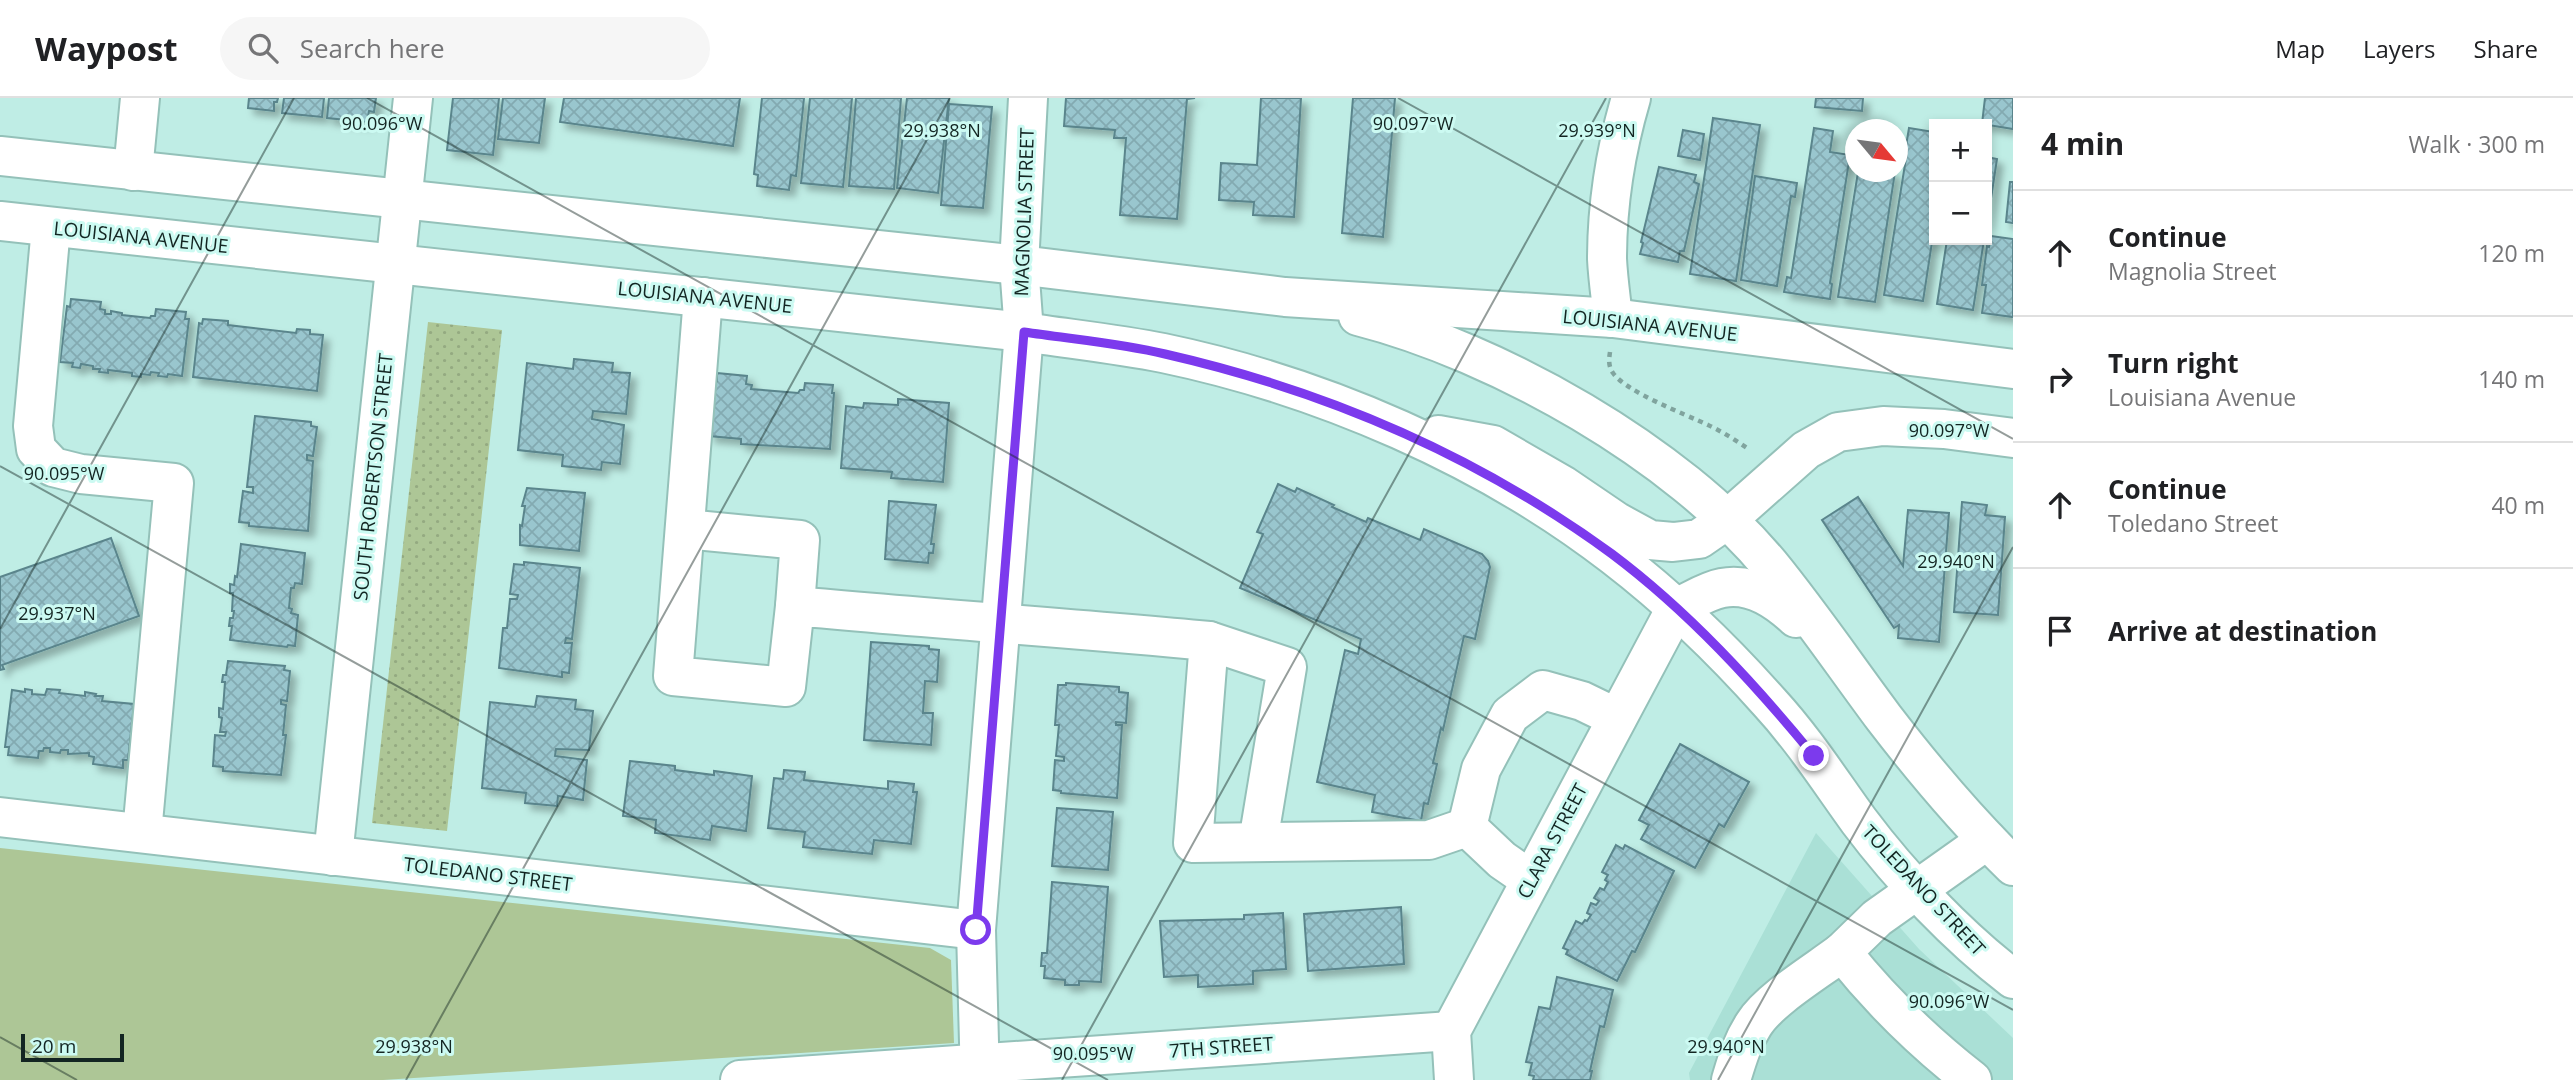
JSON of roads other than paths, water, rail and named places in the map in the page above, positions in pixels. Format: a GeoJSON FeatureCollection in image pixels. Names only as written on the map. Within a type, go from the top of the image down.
{"type":"FeatureCollection","features":[{"type":"Feature","properties":{"kind":"street"},"geometry":{"type":"LineString","coordinates":[[133,171],[140,98]]}},
{"type":"Feature","properties":{"kind":"street","name":"SOUTH ROBERTSON STREET"},"geometry":{"type":"LineString","coordinates":[[332,856],[413,98]]}},
{"type":"Feature","properties":{"kind":"street","name":"MAGNOLIA STREET"},"geometry":{"type":"LineString","coordinates":[[980,1072],[976,930],[1024,332],[1019,265],[1028,98]]}},
{"type":"Feature","properties":{"kind":"street"},"geometry":{"type":"LineString","coordinates":[[1613,318],[1607,259],[1612,191],[1623,125],[1631,98]]}},
{"type":"Feature","properties":{"kind":"street","name":"LOUISIANA AVENUE"},"geometry":{"type":"LineString","coordinates":[[0,156],[1019,265],[1285,297],[1613,318],[2013,369]]}},
{"type":"Feature","properties":{"kind":"street","name":"LOUISIANA AVENUE"},"geometry":{"type":"LineString","coordinates":[[0,221],[1024,332],[1163,353],[1337,404],[1398,428],[1492,476],[1542,508],[1613,555],[1675,608]]}},
{"type":"Feature","properties":{"kind":"street"},"geometry":{"type":"LineString","coordinates":[[51,227],[33,426],[36,449],[53,467],[81,474],[174,483],[142,833]]}},
{"type":"Feature","properties":{"kind":"street","name":"LOUISIANA AVENUE"},"geometry":{"type":"LineString","coordinates":[[1285,297],[1384,323],[1474,356],[1530,384],[1614,432],[1690,487],[1728,519]]}},
{"type":"Feature","properties":{"kind":"street"},"geometry":{"type":"LineString","coordinates":[[685,529],[800,540],[786,687],[673,676],[703,298]]}},
{"type":"Feature","properties":{"kind":"street","name":"LOUISIANA AVENUE"},"geometry":{"type":"LineString","coordinates":[[1398,428],[1493,445],[1650,540],[1673,542],[1699,539],[1728,519],[1806,450],[1838,432],[1883,426],[1944,429],[2013,438]]}},
{"type":"Feature","properties":{"kind":"street"},"geometry":{"type":"LineString","coordinates":[[1728,519],[1770,565],[1941,789],[2000,853],[1917,888],[1776,1002],[1755,1023],[1739,1052],[1731,1080]]}},
{"type":"Feature","properties":{"kind":"street"},"geometry":{"type":"LineString","coordinates":[[1675,608],[1722,588],[1753,588],[1780,602],[1849,668]]}},
{"type":"Feature","properties":{"kind":"street"},"geometry":{"type":"LineString","coordinates":[[795,606],[1209,641],[1287,667],[1258,842]]}},
{"type":"Feature","properties":{"kind":"street","name":"TOLEDANO STREET"},"geometry":{"type":"LineString","coordinates":[[1675,608],[1771,704],[1814,756],[1861,823],[1917,888],[1951,925],[2013,979]]}},
{"type":"Feature","properties":{"kind":"street","name":"CLARA STREET"},"geometry":{"type":"LineString","coordinates":[[1451,1031],[1675,608]]}},
{"type":"Feature","properties":{"kind":"street"},"geometry":{"type":"LineString","coordinates":[[1209,641],[1193,843],[1429,840],[1467,827]]}},
{"type":"Feature","properties":{"kind":"street"},"geometry":{"type":"LineString","coordinates":[[1467,827],[1481,769],[1510,715],[1543,690],[1582,701],[1617,718]]}},
{"type":"Feature","properties":{"kind":"street","name":"TOLEDANO STREET"},"geometry":{"type":"LineString","coordinates":[[0,817],[976,930]]}},
{"type":"Feature","properties":{"kind":"street"},"geometry":{"type":"LineString","coordinates":[[1467,827],[1502,860],[1531,880]]}},
{"type":"Feature","properties":{"kind":"street"},"geometry":{"type":"LineString","coordinates":[[1842,951],[1874,992],[1910,1028],[1972,1080]]}},
{"type":"Feature","properties":{"kind":"street"},"geometry":{"type":"LineString","coordinates":[[1451,1031],[1454,1080]]}},
{"type":"Feature","properties":{"kind":"street","name":"7TH STREET"},"geometry":{"type":"LineString","coordinates":[[740,1080],[980,1072],[1451,1031]]}}]}
